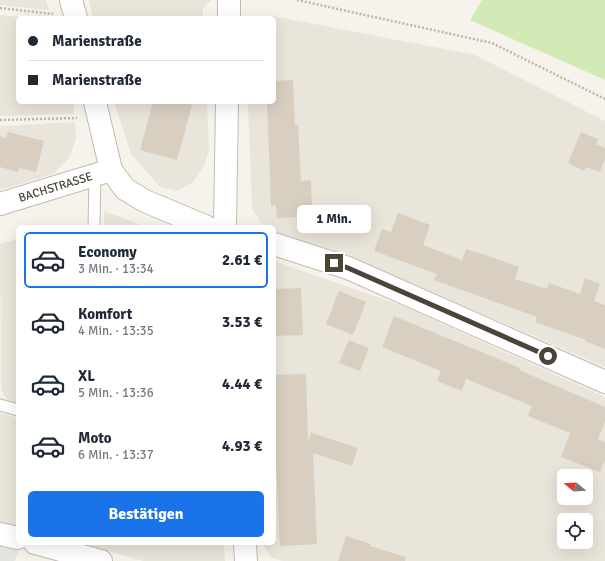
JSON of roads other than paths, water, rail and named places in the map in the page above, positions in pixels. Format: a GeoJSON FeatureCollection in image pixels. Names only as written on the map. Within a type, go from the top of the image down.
{"type":"FeatureCollection","features":[{"type":"Feature","properties":{"kind":"street"},"geometry":{"type":"LineString","coordinates":[[229,0],[229,16]]}},
{"type":"Feature","properties":{"kind":"street"},"geometry":{"type":"LineString","coordinates":[[225,225],[227,104]]}},
{"type":"Feature","properties":{"kind":"street"},"geometry":{"type":"LineString","coordinates":[[97,110],[103,173],[138,197],[202,225]]}},
{"type":"Feature","properties":{"kind":"street","name":"BACHSTRASSE"},"geometry":{"type":"LineString","coordinates":[[0,204],[103,173]]}},
{"type":"Feature","properties":{"kind":"street"},"geometry":{"type":"LineString","coordinates":[[276,245],[348,268],[605,382]]}},
{"type":"Feature","properties":{"kind":"street"},"geometry":{"type":"LineString","coordinates":[[0,534],[16,538]]}},
{"type":"Feature","properties":{"kind":"street"},"geometry":{"type":"LineString","coordinates":[[42,545],[102,561]]}},
{"type":"Feature","properties":{"kind":"street"},"geometry":{"type":"LineString","coordinates":[[245,545],[246,561]]}},
{"type":"Feature","properties":{"kind":"lane"},"geometry":{"type":"LineString","coordinates":[[94,225],[103,173]]}},
{"type":"Feature","properties":{"kind":"lane"},"geometry":{"type":"LineString","coordinates":[[0,405],[16,409]]}}]}
